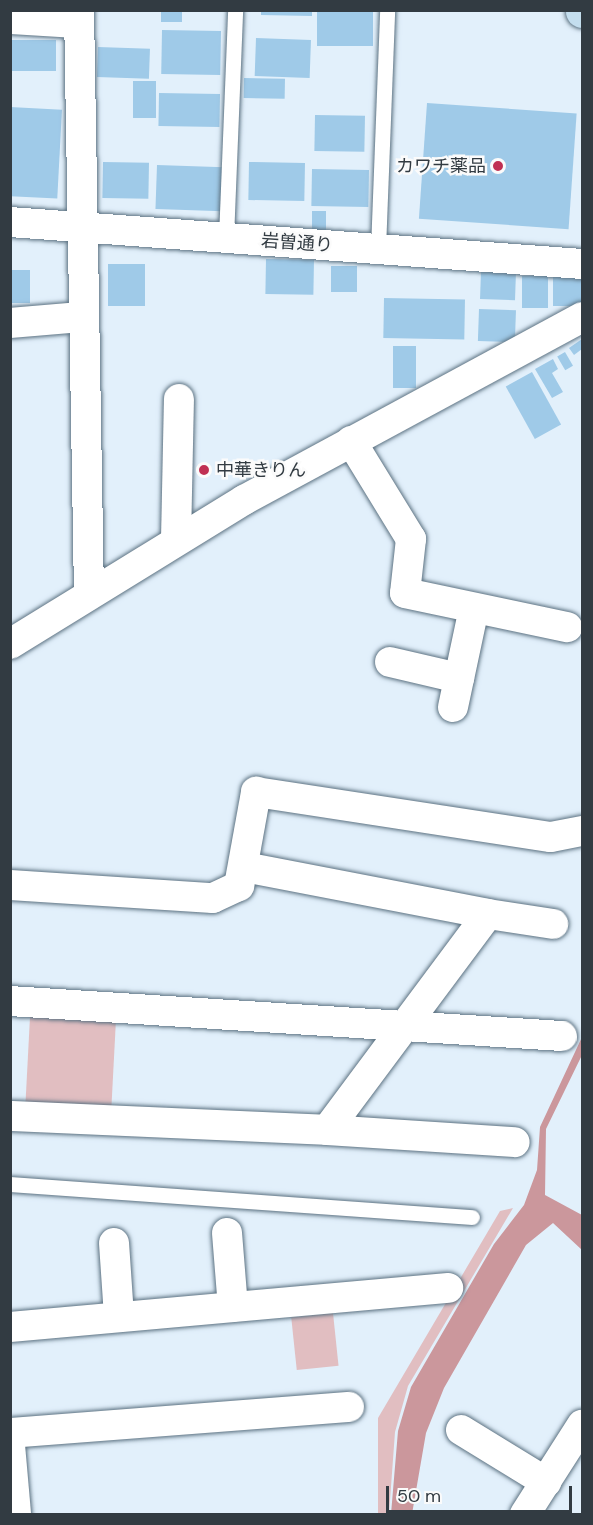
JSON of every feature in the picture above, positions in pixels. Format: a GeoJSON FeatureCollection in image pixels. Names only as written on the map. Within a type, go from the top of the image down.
{"type":"FeatureCollection","features":[{"type":"Feature","properties":{"kind":"street"},"geometry":{"type":"LineString","coordinates":[[10,19],[79,16],[79,226],[89,592]]}},
{"type":"Feature","properties":{"kind":"street","name":"岩曽通り"},"geometry":{"type":"LineString","coordinates":[[10,222],[582,264]]}},
{"type":"Feature","properties":{"kind":"street"},"geometry":{"type":"LineString","coordinates":[[10,323],[81,316]]}},
{"type":"Feature","properties":{"kind":"street"},"geometry":{"type":"LineString","coordinates":[[10,644],[89,592],[176,540],[351,441],[582,317]]}},
{"type":"Feature","properties":{"kind":"street"},"geometry":{"type":"LineString","coordinates":[[176,540],[179,399]]}},
{"type":"Feature","properties":{"kind":"street"},"geometry":{"type":"LineString","coordinates":[[351,441],[411,539],[405,593],[567,627]]}},
{"type":"Feature","properties":{"kind":"street"},"geometry":{"type":"LineString","coordinates":[[453,707],[474,608]]}},
{"type":"Feature","properties":{"kind":"street"},"geometry":{"type":"LineString","coordinates":[[390,662],[459,678]]}},
{"type":"Feature","properties":{"kind":"street"},"geometry":{"type":"LineString","coordinates":[[10,885],[213,898],[239,886],[256,792],[551,837],[582,831]]}},
{"type":"Feature","properties":{"kind":"street"},"geometry":{"type":"LineString","coordinates":[[243,867],[488,914],[553,924]]}},
{"type":"Feature","properties":{"kind":"street"},"geometry":{"type":"LineString","coordinates":[[327,1130],[488,914]]}},
{"type":"Feature","properties":{"kind":"street"},"geometry":{"type":"LineString","coordinates":[[10,1001],[562,1036]]}},
{"type":"Feature","properties":{"kind":"street"},"geometry":{"type":"LineString","coordinates":[[10,1116],[327,1130],[516,1142]]}},
{"type":"Feature","properties":{"kind":"street"},"geometry":{"type":"LineString","coordinates":[[227,1233],[232,1307]]}},
{"type":"Feature","properties":{"kind":"street"},"geometry":{"type":"LineString","coordinates":[[114,1243],[119,1317]]}},
{"type":"Feature","properties":{"kind":"street"},"geometry":{"type":"LineString","coordinates":[[10,1327],[448,1288]]}},
{"type":"Feature","properties":{"kind":"street"},"geometry":{"type":"LineString","coordinates":[[10,1433],[350,1407]]}},
{"type":"Feature","properties":{"kind":"street"},"geometry":{"type":"LineString","coordinates":[[525,1515],[582,1425]]}},
{"type":"Feature","properties":{"kind":"street"},"geometry":{"type":"LineString","coordinates":[[461,1430],[546,1482]]}},
{"type":"Feature","properties":{"kind":"street"},"geometry":{"type":"LineString","coordinates":[[10,1445],[16,1515]]}},
{"type":"Feature","properties":{"kind":"lane"},"geometry":{"type":"LineString","coordinates":[[226,238],[235,10]]}},
{"type":"Feature","properties":{"kind":"lane"},"geometry":{"type":"LineString","coordinates":[[378,249],[387,10]]}},
{"type":"Feature","properties":{"kind":"lane"},"geometry":{"type":"LineString","coordinates":[[10,1184],[472,1217]]}},
{"type":"Feature","properties":{"kind":"shaded area"},"geometry":{"type":"Polygon","coordinates":[[[30,1017],[116,1022],[111,1107],[25,1103],[30,1017]]]}},
{"type":"Feature","properties":{"kind":"shaded area"},"geometry":{"type":"Polygon","coordinates":[[[582,1037],[582,1055],[546,1129],[545,1195],[582,1215],[582,1250],[553,1223],[526,1245],[444,1388],[426,1433],[412,1514],[391,1514],[398,1431],[411,1387],[494,1244],[524,1205],[537,1170],[540,1127],[582,1037]]]}},
{"type":"Feature","properties":{"kind":"shaded area"},"geometry":{"type":"Polygon","coordinates":[[[513,1208],[408,1386],[395,1432],[389,1514],[378,1514],[378,1418],[500,1211],[513,1208]]]}},
{"type":"Feature","properties":{"kind":"shaded area"},"geometry":{"type":"Polygon","coordinates":[[[333,1313],[339,1366],[297,1370],[291,1317],[333,1313]]]}},
{"type":"Feature","properties":{"kind":"building"},"geometry":{"type":"Polygon","coordinates":[[[161,10],[182,10],[182,22],[161,22],[161,10]]]}},
{"type":"Feature","properties":{"kind":"building"},"geometry":{"type":"Polygon","coordinates":[[[261,10],[312,10],[312,16],[261,15],[261,10]]]}},
{"type":"Feature","properties":{"kind":"building"},"geometry":{"type":"Polygon","coordinates":[[[317,10],[373,10],[373,46],[317,46],[317,10]]]}},
{"type":"Feature","properties":{"kind":"building"},"geometry":{"type":"Polygon","coordinates":[[[162,30],[221,31],[220,75],[161,74],[162,30]]]}},
{"type":"Feature","properties":{"kind":"building"},"geometry":{"type":"Polygon","coordinates":[[[256,38],[311,40],[310,78],[255,76],[256,38]]]}},
{"type":"Feature","properties":{"kind":"building"},"geometry":{"type":"Polygon","coordinates":[[[10,40],[56,40],[56,71],[10,71],[10,40]]]}},
{"type":"Feature","properties":{"kind":"building"},"geometry":{"type":"Polygon","coordinates":[[[98,47],[150,49],[149,79],[97,77],[98,47]]]}},
{"type":"Feature","properties":{"kind":"building"},"geometry":{"type":"Polygon","coordinates":[[[244,78],[285,79],[285,99],[244,98],[244,78]]]}},
{"type":"Feature","properties":{"kind":"building"},"geometry":{"type":"Polygon","coordinates":[[[133,81],[156,81],[156,118],[133,118],[133,81]]]}},
{"type":"Feature","properties":{"kind":"building"},"geometry":{"type":"Polygon","coordinates":[[[159,93],[220,94],[219,127],[158,126],[159,93]]]}},
{"type":"Feature","properties":{"kind":"building","name":"カワチ薬品"},"geometry":{"type":"Polygon","coordinates":[[[427,103],[577,113],[569,229],[419,219],[427,103]]]}},
{"type":"Feature","properties":{"kind":"building"},"geometry":{"type":"Polygon","coordinates":[[[10,107],[62,110],[57,199],[10,196],[10,107]]]}},
{"type":"Feature","properties":{"kind":"building"},"geometry":{"type":"Polygon","coordinates":[[[315,115],[365,116],[364,152],[314,151],[315,115]]]}},
{"type":"Feature","properties":{"kind":"building"},"geometry":{"type":"Polygon","coordinates":[[[103,162],[149,163],[148,199],[102,198],[103,162]]]}},
{"type":"Feature","properties":{"kind":"building"},"geometry":{"type":"Polygon","coordinates":[[[249,162],[305,163],[304,201],[248,200],[249,162]]]}},
{"type":"Feature","properties":{"kind":"building"},"geometry":{"type":"Polygon","coordinates":[[[157,165],[224,167],[222,211],[155,209],[157,165]]]}},
{"type":"Feature","properties":{"kind":"building"},"geometry":{"type":"Polygon","coordinates":[[[312,169],[369,170],[368,207],[311,206],[312,169]]]}},
{"type":"Feature","properties":{"kind":"building"},"geometry":{"type":"Polygon","coordinates":[[[312,211],[326,211],[326,234],[312,234],[312,211]]]}},
{"type":"Feature","properties":{"kind":"building"},"geometry":{"type":"Polygon","coordinates":[[[266,259],[314,260],[313,295],[265,294],[266,259]]]}},
{"type":"Feature","properties":{"kind":"building"},"geometry":{"type":"Polygon","coordinates":[[[108,264],[145,264],[145,306],[108,306],[108,264]]]}},
{"type":"Feature","properties":{"kind":"building"},"geometry":{"type":"Polygon","coordinates":[[[331,266],[357,266],[357,292],[331,292],[331,266]]]}},
{"type":"Feature","properties":{"kind":"building"},"geometry":{"type":"Polygon","coordinates":[[[10,270],[30,270],[30,303],[10,303],[10,270]]]}},
{"type":"Feature","properties":{"kind":"building"},"geometry":{"type":"Polygon","coordinates":[[[481,271],[516,272],[515,300],[480,299],[481,271]]]}},
{"type":"Feature","properties":{"kind":"building"},"geometry":{"type":"Polygon","coordinates":[[[522,276],[548,276],[548,308],[522,308],[522,276]]]}},
{"type":"Feature","properties":{"kind":"building"},"geometry":{"type":"Polygon","coordinates":[[[553,277],[581,277],[581,306],[553,306],[553,277]]]}},
{"type":"Feature","properties":{"kind":"building"},"geometry":{"type":"Polygon","coordinates":[[[384,298],[465,299],[464,339],[383,338],[384,298]]]}},
{"type":"Feature","properties":{"kind":"building"},"geometry":{"type":"Polygon","coordinates":[[[479,309],[516,310],[515,342],[478,341],[479,309]]]}},
{"type":"Feature","properties":{"kind":"building"},"geometry":{"type":"Polygon","coordinates":[[[582,339],[582,349],[574,355],[569,348],[582,339]]]}},
{"type":"Feature","properties":{"kind":"building"},"geometry":{"type":"Polygon","coordinates":[[[393,346],[416,346],[416,388],[393,388],[393,346]]]}},
{"type":"Feature","properties":{"kind":"building"},"geometry":{"type":"Polygon","coordinates":[[[565,352],[573,366],[565,370],[557,356],[565,352]]]}},
{"type":"Feature","properties":{"kind":"building"},"geometry":{"type":"Polygon","coordinates":[[[553,359],[558,369],[552,373],[563,392],[552,398],[535,369],[553,359]]]}},
{"type":"Feature","properties":{"kind":"building"},"geometry":{"type":"Polygon","coordinates":[[[532,372],[561,424],[535,439],[506,387],[532,372]]]}},
{"type":"Feature","properties":{"kind":"place","name":"カワチ薬品"},"geometry":{"type":"Point","coordinates":[498,166]}},
{"type":"Feature","properties":{"kind":"place","name":"中華きりん"},"geometry":{"type":"Point","coordinates":[204,470]}}]}
